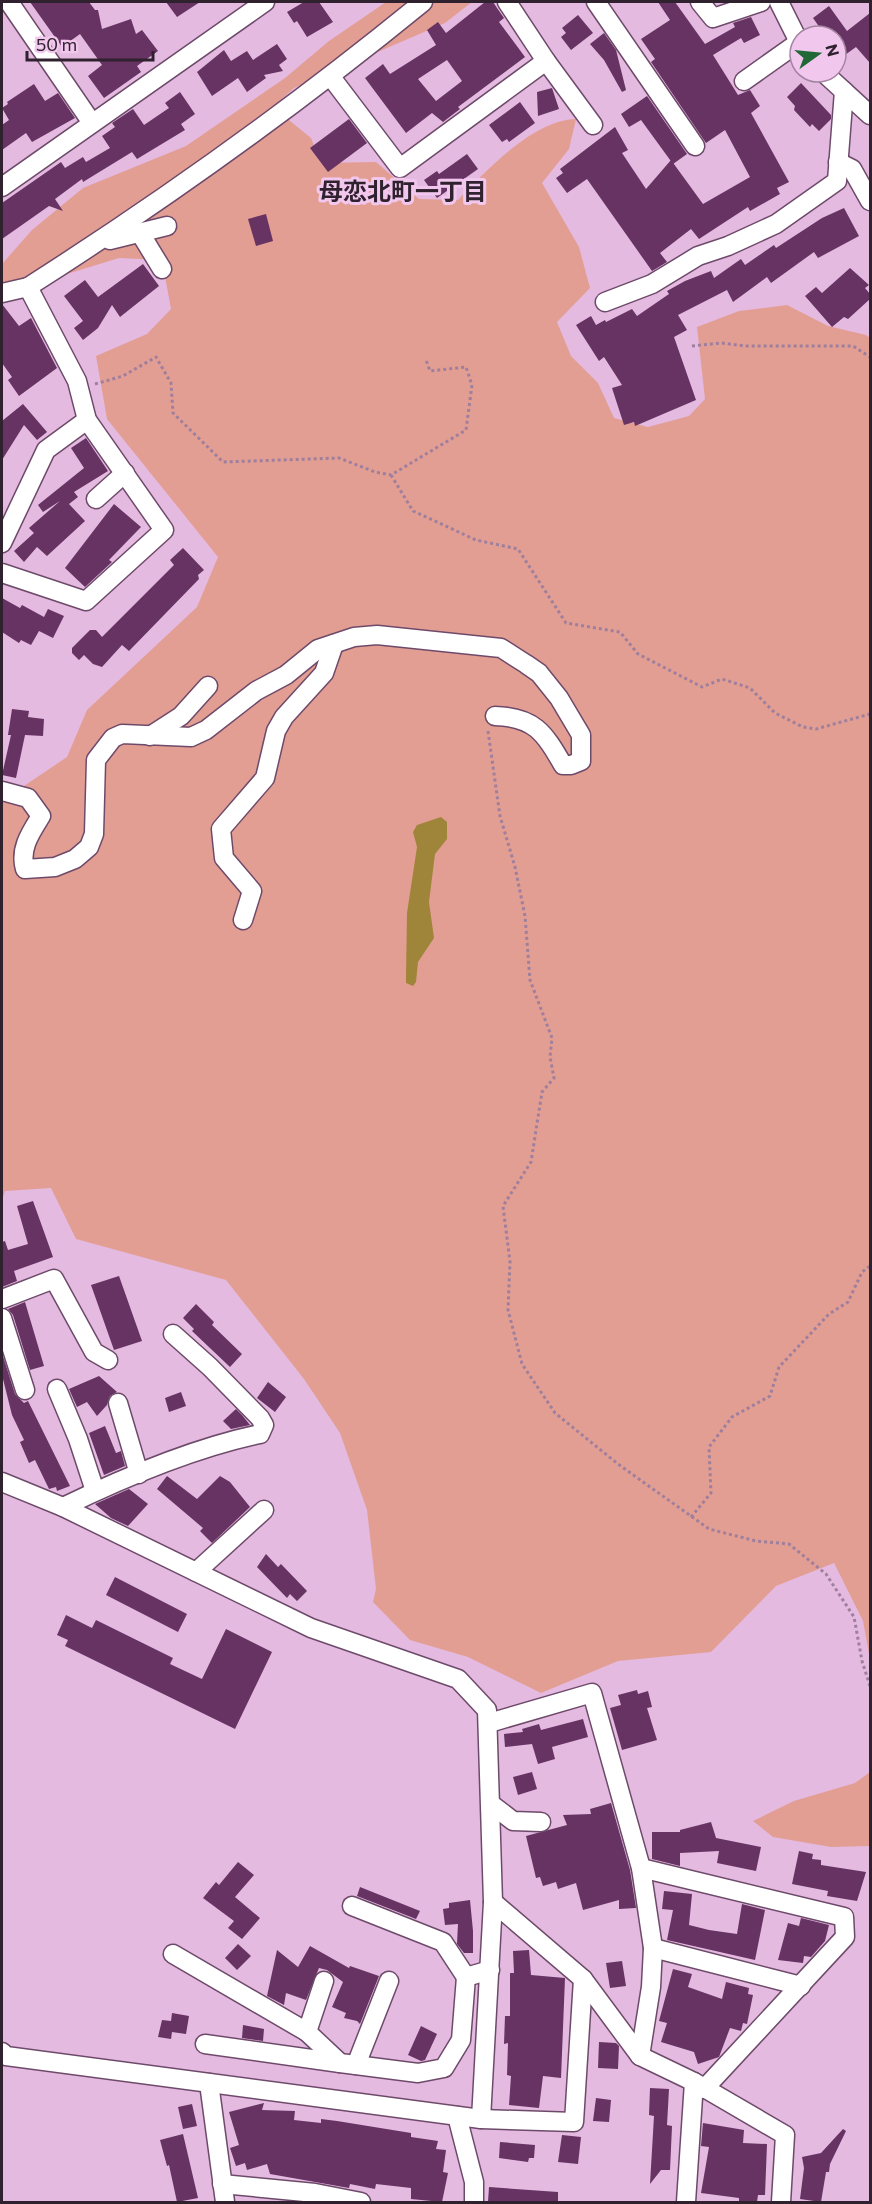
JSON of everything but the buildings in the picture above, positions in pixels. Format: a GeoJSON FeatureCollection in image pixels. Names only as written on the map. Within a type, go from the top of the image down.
{"type":"FeatureCollection","features":[{"type":"Feature","properties":{"kind":"street"},"geometry":{"type":"LineString","coordinates":[[2,187],[265,2]]}},
{"type":"Feature","properties":{"kind":"street"},"geometry":{"type":"LineString","coordinates":[[2,293],[28,287],[97,243],[139,227],[423,2]]}},
{"type":"Feature","properties":{"kind":"street"},"geometry":{"type":"LineString","coordinates":[[507,2],[546,62],[594,125]]}},
{"type":"Feature","properties":{"kind":"street"},"geometry":{"type":"LineString","coordinates":[[596,2],[695,147]]}},
{"type":"Feature","properties":{"kind":"street"},"geometry":{"type":"LineString","coordinates":[[700,2],[712,18],[761,2]]}},
{"type":"Feature","properties":{"kind":"street"},"geometry":{"type":"LineString","coordinates":[[779,2],[790,24]]}},
{"type":"Feature","properties":{"kind":"street"},"geometry":{"type":"LineString","coordinates":[[8,4],[92,123]]}},
{"type":"Feature","properties":{"kind":"street"},"geometry":{"type":"LineString","coordinates":[[744,81],[788,51]]}},
{"type":"Feature","properties":{"kind":"street"},"geometry":{"type":"LineString","coordinates":[[331,77],[400,168],[546,62]]}},
{"type":"Feature","properties":{"kind":"street"},"geometry":{"type":"LineString","coordinates":[[836,84],[870,115]]}},
{"type":"Feature","properties":{"kind":"street"},"geometry":{"type":"LineString","coordinates":[[605,302],[652,284],[698,256],[776,224],[837,181],[844,91]]}},
{"type":"Feature","properties":{"kind":"street"},"geometry":{"type":"LineString","coordinates":[[838,162],[852,169],[870,201]]}},
{"type":"Feature","properties":{"kind":"street"},"geometry":{"type":"LineString","coordinates":[[139,227],[167,226]]}},
{"type":"Feature","properties":{"kind":"street"},"geometry":{"type":"LineString","coordinates":[[139,227],[162,269]]}},
{"type":"Feature","properties":{"kind":"street"},"geometry":{"type":"LineString","coordinates":[[2,573],[86,601],[164,530],[87,420],[80,390],[28,287]]}},
{"type":"Feature","properties":{"kind":"street"},"geometry":{"type":"LineString","coordinates":[[2,543],[46,450],[87,420]]}},
{"type":"Feature","properties":{"kind":"street"},"geometry":{"type":"LineString","coordinates":[[96,500],[124,473]]}},
{"type":"Feature","properties":{"kind":"street"},"geometry":{"type":"LineString","coordinates":[[2,791],[28,798],[41,816],[28,836],[22,860],[25,869],[55,867],[75,859],[89,847],[94,834],[96,760],[102,749],[122,734],[191,737],[206,730],[256,691],[286,675],[308,656],[354,637],[377,635],[501,648],[539,673],[559,698],[581,735],[582,760],[571,765],[563,765],[552,747],[529,722],[513,715],[495,716]]}},
{"type":"Feature","properties":{"kind":"street"},"geometry":{"type":"LineString","coordinates":[[243,920],[252,891],[224,858],[222,829],[266,778],[276,731],[284,717],[324,673],[334,644]]}},
{"type":"Feature","properties":{"kind":"street"},"geometry":{"type":"LineString","coordinates":[[150,735],[181,716],[208,686]]}},
{"type":"Feature","properties":{"kind":"street"},"geometry":{"type":"LineString","coordinates":[[2,1299],[54,1279],[94,1353],[108,1360]]}},
{"type":"Feature","properties":{"kind":"street"},"geometry":{"type":"LineString","coordinates":[[2,1318],[25,1390]]}},
{"type":"Feature","properties":{"kind":"street"},"geometry":{"type":"LineString","coordinates":[[63,1507],[95,1491],[227,1441],[260,1434],[264,1425],[210,1366],[173,1334]]}},
{"type":"Feature","properties":{"kind":"street"},"geometry":{"type":"LineString","coordinates":[[57,1389],[78,1439],[95,1491]]}},
{"type":"Feature","properties":{"kind":"street"},"geometry":{"type":"LineString","coordinates":[[117,1403],[139,1474]]}},
{"type":"Feature","properties":{"kind":"street"},"geometry":{"type":"LineString","coordinates":[[2,1484],[63,1507],[311,1628],[458,1679],[488,1710],[493,1902],[481,2119]]}},
{"type":"Feature","properties":{"kind":"street"},"geometry":{"type":"LineString","coordinates":[[196,1572],[264,1510]]}},
{"type":"Feature","properties":{"kind":"street"},"geometry":{"type":"LineString","coordinates":[[489,1723],[592,1693],[641,1868],[653,1948],[651,1987],[640,2056]]}},
{"type":"Feature","properties":{"kind":"street"},"geometry":{"type":"LineString","coordinates":[[491,1804],[513,1821],[541,1822]]}},
{"type":"Feature","properties":{"kind":"street"},"geometry":{"type":"LineString","coordinates":[[641,1868],[844,1917],[845,1937],[801,1986],[699,2086],[686,2202]]}},
{"type":"Feature","properties":{"kind":"street"},"geometry":{"type":"LineString","coordinates":[[493,1902],[583,1979],[640,2056],[699,2086],[785,2135],[781,2202]]}},
{"type":"Feature","properties":{"kind":"street"},"geometry":{"type":"LineString","coordinates":[[205,2044],[418,2073],[444,2068],[461,2040],[466,1977],[443,1942],[352,1906]]}},
{"type":"Feature","properties":{"kind":"street"},"geometry":{"type":"LineString","coordinates":[[653,1948],[801,1986]]}},
{"type":"Feature","properties":{"kind":"street"},"geometry":{"type":"LineString","coordinates":[[173,1954],[307,2032],[348,2064]]}},
{"type":"Feature","properties":{"kind":"street"},"geometry":{"type":"LineString","coordinates":[[466,1977],[490,1970]]}},
{"type":"Feature","properties":{"kind":"street"},"geometry":{"type":"LineString","coordinates":[[2,2052],[6,2056],[481,2119],[574,2121],[583,1979]]}},
{"type":"Feature","properties":{"kind":"street"},"geometry":{"type":"LineString","coordinates":[[307,2032],[324,1981]]}},
{"type":"Feature","properties":{"kind":"street"},"geometry":{"type":"LineString","coordinates":[[348,2064],[389,1981]]}},
{"type":"Feature","properties":{"kind":"street"},"geometry":{"type":"LineString","coordinates":[[209,2083],[225,2202]]}},
{"type":"Feature","properties":{"kind":"street"},"geometry":{"type":"LineString","coordinates":[[457,2116],[474,2182],[474,2202]]}},
{"type":"Feature","properties":{"kind":"street"},"geometry":{"type":"LineString","coordinates":[[222,2184],[316,2198],[361,2202]]}},
{"type":"Feature","properties":{"kind":"path"},"geometry":{"type":"LineString","coordinates":[[692,346],[721,343],[745,346],[853,346],[870,357]]}},
{"type":"Feature","properties":{"kind":"path"},"geometry":{"type":"LineString","coordinates":[[80,390],[123,376],[156,357],[171,383],[173,413],[223,462],[339,458],[375,472],[391,475],[466,430],[472,385],[466,367],[430,371],[426,360]]}},
{"type":"Feature","properties":{"kind":"path"},"geometry":{"type":"LineString","coordinates":[[391,475],[413,511],[476,540],[518,549],[566,623],[620,632],[638,654],[702,687],[722,679],[750,688],[775,713],[803,727],[816,729],[870,714]]}},
{"type":"Feature","properties":{"kind":"path"},"geometry":{"type":"LineString","coordinates":[[495,716],[489,726],[487,736],[500,816],[515,867],[525,916],[530,980],[552,1038],[550,1057],[554,1078],[542,1092],[531,1162],[502,1206],[510,1262],[508,1310],[522,1364],[555,1413],[618,1464],[709,1529],[756,1541],[789,1544],[826,1574],[854,1617],[862,1661],[870,1686]]}},
{"type":"Feature","properties":{"kind":"path"},"geometry":{"type":"LineString","coordinates":[[691,1516],[711,1493],[709,1447],[732,1417],[770,1396],[779,1366],[830,1314],[848,1302],[862,1272],[870,1266]]}},
{"type":"Feature","properties":{"kind":"shaded area"},"geometry":{"type":"Polygon","coordinates":[[[386,2],[472,2],[445,23],[294,88],[273,107],[311,138],[321,163],[376,162],[419,199],[458,200],[496,162],[527,137],[543,128],[576,119],[569,149],[542,183],[579,247],[590,288],[557,322],[571,356],[598,383],[614,418],[648,427],[689,416],[705,399],[697,327],[739,311],[787,305],[828,326],[870,338],[870,1659],[863,1621],[834,1563],[776,1586],[711,1652],[618,1661],[541,1693],[468,1657],[410,1640],[373,1602],[376,1589],[367,1510],[340,1433],[304,1379],[226,1280],[76,1239],[51,1188],[5,1191],[2,1201],[2,791],[24,786],[67,757],[87,710],[197,607],[218,557],[107,419],[96,356],[147,334],[171,309],[162,260],[119,258],[54,278],[2,300],[2,264],[32,230],[83,188],[186,146],[285,78],[329,41],[386,2]]]}},
{"type":"Feature","properties":{"kind":"shaded area"},"geometry":{"type":"Polygon","coordinates":[[[441,817],[447,822],[447,839],[435,854],[429,902],[434,938],[418,962],[416,982],[413,986],[406,983],[406,977],[407,913],[417,847],[413,832],[417,825],[441,817]]]}},
{"type":"Feature","properties":{"kind":"shaded area"},"geometry":{"type":"Polygon","coordinates":[[[870,1772],[870,1846],[831,1847],[773,1837],[753,1821],[794,1801],[855,1783],[870,1772]]]}},
{"type":"Feature","properties":{"kind":"district","name":"母恋北町一丁目"},"geometry":{"type":"Point","coordinates":[403,190]}}]}
